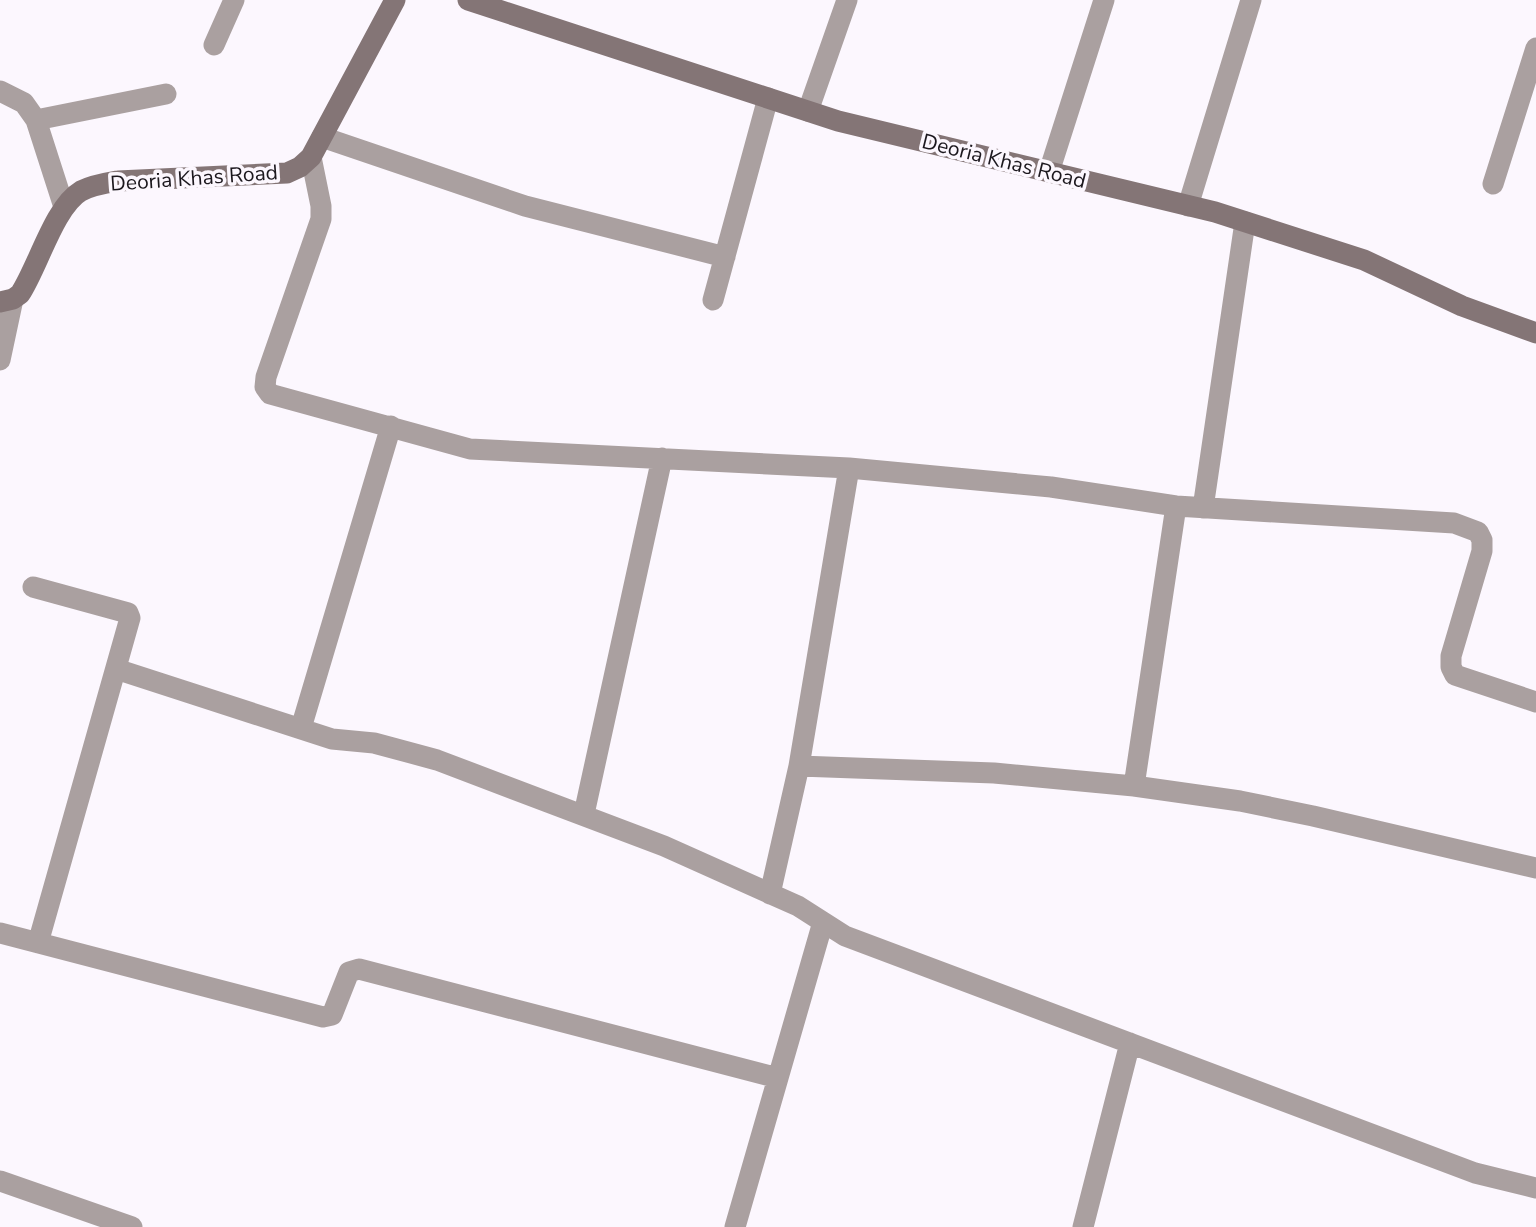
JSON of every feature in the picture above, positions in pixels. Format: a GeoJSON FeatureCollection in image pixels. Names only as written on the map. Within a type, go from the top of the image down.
{"type":"FeatureCollection","features":[{"type":"Feature","properties":{"kind":"street"},"geometry":{"type":"LineString","coordinates":[[214,45],[234,0]]}},
{"type":"Feature","properties":{"kind":"street"},"geometry":{"type":"LineString","coordinates":[[395,0],[311,157],[320,195],[321,219],[266,377],[265,387],[270,394],[470,449],[849,468],[1051,487],[1176,506],[1454,523],[1478,532],[1482,540],[1482,551],[1451,656],[1451,667],[1455,675],[1536,702]]}},
{"type":"Feature","properties":{"kind":"street","name":"Deoria Khas Road"},"geometry":{"type":"LineString","coordinates":[[468,0],[838,121],[1244,222],[1364,260],[1462,306],[1536,333]]}},
{"type":"Feature","properties":{"kind":"street"},"geometry":{"type":"LineString","coordinates":[[808,111],[847,0]]}},
{"type":"Feature","properties":{"kind":"street"},"geometry":{"type":"LineString","coordinates":[[1049,172],[1104,0]]}},
{"type":"Feature","properties":{"kind":"street"},"geometry":{"type":"LineString","coordinates":[[1188,206],[1251,0]]}},
{"type":"Feature","properties":{"kind":"street"},"geometry":{"type":"LineString","coordinates":[[1493,184],[1536,48]]}},
{"type":"Feature","properties":{"kind":"street"},"geometry":{"type":"LineString","coordinates":[[0,91],[24,103],[36,120],[64,207]]}},
{"type":"Feature","properties":{"kind":"street"},"geometry":{"type":"LineString","coordinates":[[36,120],[166,94]]}},
{"type":"Feature","properties":{"kind":"street"},"geometry":{"type":"LineString","coordinates":[[713,300],[768,98]]}},
{"type":"Feature","properties":{"kind":"street"},"geometry":{"type":"LineString","coordinates":[[322,137],[525,206],[725,257]]}},
{"type":"Feature","properties":{"kind":"street","name":"Deoria Khas Road"},"geometry":{"type":"LineString","coordinates":[[6,301],[24,288],[64,207],[81,191],[99,184],[287,173],[300,167],[311,157]]}},
{"type":"Feature","properties":{"kind":"street"},"geometry":{"type":"LineString","coordinates":[[1203,508],[1244,222]]}},
{"type":"Feature","properties":{"kind":"street"},"geometry":{"type":"LineString","coordinates":[[0,360],[6,301]]}},
{"type":"Feature","properties":{"kind":"street"},"geometry":{"type":"LineString","coordinates":[[301,729],[391,426]]}},
{"type":"Feature","properties":{"kind":"street"},"geometry":{"type":"LineString","coordinates":[[584,814],[663,458]]}},
{"type":"Feature","properties":{"kind":"street"},"geometry":{"type":"LineString","coordinates":[[770,894],[799,765],[849,468]]}},
{"type":"Feature","properties":{"kind":"street"},"geometry":{"type":"LineString","coordinates":[[1134,786],[1176,506]]}},
{"type":"Feature","properties":{"kind":"street"},"geometry":{"type":"LineString","coordinates":[[33,587],[128,613],[130,618],[38,943]]}},
{"type":"Feature","properties":{"kind":"street"},"geometry":{"type":"LineString","coordinates":[[116,670],[332,739],[374,743],[437,760],[664,846],[798,906],[845,936],[1475,1172],[1536,1188]]}},
{"type":"Feature","properties":{"kind":"street"},"geometry":{"type":"LineString","coordinates":[[799,765],[994,772],[1134,786],[1240,801],[1536,868]]}},
{"type":"Feature","properties":{"kind":"street"},"geometry":{"type":"LineString","coordinates":[[735,1227],[823,922]]}},
{"type":"Feature","properties":{"kind":"street"},"geometry":{"type":"LineString","coordinates":[[0,933],[323,1017],[332,1015],[349,972],[368,970],[778,1078]]}},
{"type":"Feature","properties":{"kind":"street"},"geometry":{"type":"LineString","coordinates":[[1083,1227],[1130,1043]]}},
{"type":"Feature","properties":{"kind":"street"},"geometry":{"type":"LineString","coordinates":[[0,1181],[132,1227]]}}]}
